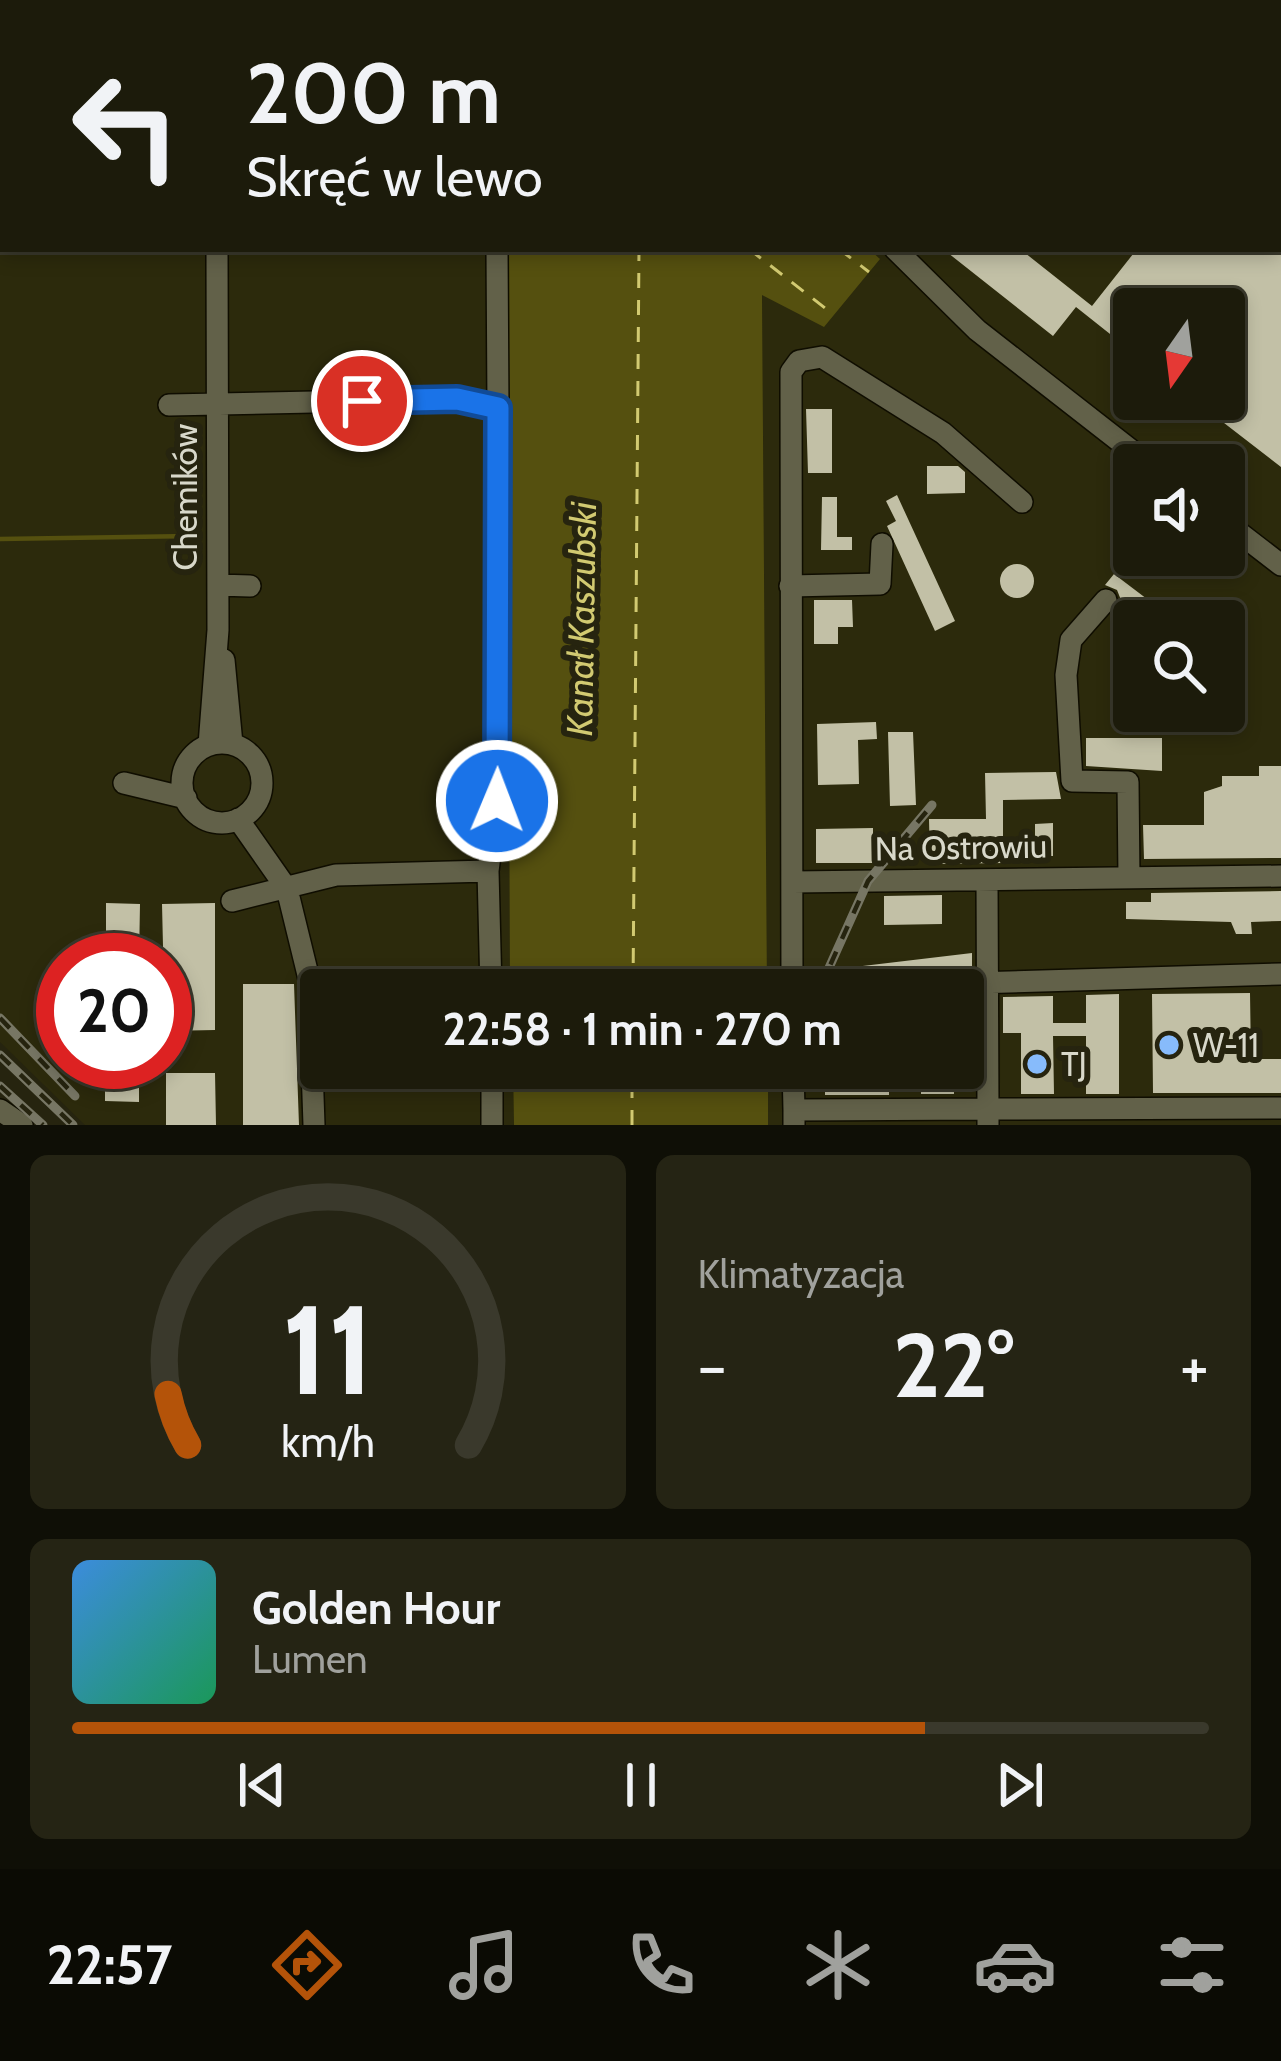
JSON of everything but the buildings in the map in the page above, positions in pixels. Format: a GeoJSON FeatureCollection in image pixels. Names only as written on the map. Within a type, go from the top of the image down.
{"type":"FeatureCollection","features":[{"type":"Feature","properties":{"kind":"lane","name":"Chemików"},"geometry":{"type":"LineString","coordinates":[[209,745],[218,630],[217,252]]}},
{"type":"Feature","properties":{"kind":"lane"},"geometry":{"type":"LineString","coordinates":[[490,969],[488,871],[497,801],[500,696],[497,252]]}},
{"type":"Feature","properties":{"kind":"lane"},"geometry":{"type":"LineString","coordinates":[[899,252],[977,330],[1123,444]]}},
{"type":"Feature","properties":{"kind":"lane"},"geometry":{"type":"LineString","coordinates":[[792,969],[788,387],[799,361],[810,357],[849,372],[943,433],[1022,502]]}},
{"type":"Feature","properties":{"kind":"lane"},"geometry":{"type":"LineString","coordinates":[[169,405],[457,399],[498,408]]}},
{"type":"Feature","properties":{"kind":"lane"},"geometry":{"type":"LineString","coordinates":[[1245,537],[1281,565]]}},
{"type":"Feature","properties":{"kind":"lane"},"geometry":{"type":"LineString","coordinates":[[790,586],[880,584],[882,544]]}},
{"type":"Feature","properties":{"kind":"lane"},"geometry":{"type":"LineString","coordinates":[[218,585],[250,586]]}},
{"type":"Feature","properties":{"kind":"lane"},"geometry":{"type":"LineString","coordinates":[[1106,600],[1071,640],[1066,675],[1072,781],[1128,782],[1130,878]]}},
{"type":"Feature","properties":{"kind":"lane"},"geometry":{"type":"LineString","coordinates":[[218,630],[232,744],[260,769],[247,812],[287,889],[310,979],[314,1125]]}},
{"type":"Feature","properties":{"kind":"lane"},"geometry":{"type":"LineString","coordinates":[[232,744],[209,745],[184,771],[124,784],[186,798],[213,821],[247,812]]}},
{"type":"Feature","properties":{"kind":"lane"},"geometry":{"type":"LineString","coordinates":[[184,771],[186,798]]}},
{"type":"Feature","properties":{"kind":"lane"},"geometry":{"type":"LineString","coordinates":[[232,902],[336,875],[488,871]]}},
{"type":"Feature","properties":{"kind":"lane","name":"Na Ostrowiu"},"geometry":{"type":"LineString","coordinates":[[794,882],[1281,876]]}},
{"type":"Feature","properties":{"kind":"lane"},"geometry":{"type":"LineString","coordinates":[[987,880],[988,1117]]}},
{"type":"Feature","properties":{"kind":"lane"},"geometry":{"type":"LineString","coordinates":[[984,981],[1281,974]]}},
{"type":"Feature","properties":{"kind":"lane"},"geometry":{"type":"LineString","coordinates":[[492,1089],[492,1125]]}},
{"type":"Feature","properties":{"kind":"lane"},"geometry":{"type":"LineString","coordinates":[[794,1118],[1281,1108]]}},
{"type":"Feature","properties":{"kind":"lane"},"geometry":{"type":"LineString","coordinates":[[0,1110],[22,1125]]}},
{"type":"Feature","properties":{"kind":"shaded area"},"geometry":{"type":"Polygon","coordinates":[[[0,252],[507,252],[513,969],[300,969],[300,1089],[513,1089],[514,1125],[85,1125],[48,1089],[192,1089],[192,933],[36,933],[36,1077],[0,1042],[0,252]]]}},
{"type":"Feature","properties":{"kind":"shaded area"},"geometry":{"type":"Polygon","coordinates":[[[872,252],[1281,252],[1281,1125],[768,1125],[768,1089],[984,1089],[984,969],[767,969],[762,295],[879,258],[872,252]]]}},
{"type":"Feature","properties":{"kind":"water","name":"Kanał Kaszubski"},"geometry":{"type":"Polygon","coordinates":[[[507,252],[872,252],[880,259],[824,327],[762,295],[767,969],[510,969],[507,252]]]}},
{"type":"Feature","properties":{"kind":"water"},"geometry":{"type":"Polygon","coordinates":[[[513,1089],[768,1089],[768,1125],[514,1125],[513,1089]]]}},
{"type":"Feature","properties":{"kind":"waterway"},"geometry":{"type":"LineString","coordinates":[[0,539],[192,536]]}},
{"type":"Feature","properties":{"kind":"ferry route"},"geometry":{"type":"LineString","coordinates":[[633,969],[639,252]]}},
{"type":"Feature","properties":{"kind":"ferry route"},"geometry":{"type":"LineString","coordinates":[[753,252],[834,315]]}},
{"type":"Feature","properties":{"kind":"ferry route"},"geometry":{"type":"LineString","coordinates":[[843,252],[869,272]]}},
{"type":"Feature","properties":{"kind":"ferry route"},"geometry":{"type":"LineString","coordinates":[[632,1089],[632,1125]]}},
{"type":"Feature","properties":{"kind":"railway"},"geometry":{"type":"LineString","coordinates":[[828,969],[868,881],[932,805]]}},
{"type":"Feature","properties":{"kind":"railway"},"geometry":{"type":"LineString","coordinates":[[0,1018],[75,1096]]}},
{"type":"Feature","properties":{"kind":"railway"},"geometry":{"type":"LineString","coordinates":[[0,1055],[73,1125]]}},
{"type":"Feature","properties":{"kind":"railway"},"geometry":{"type":"LineString","coordinates":[[0,1086],[43,1125]]}},
{"type":"Feature","properties":{"kind":"place","name":"W-11"},"geometry":{"type":"Point","coordinates":[1169,1045]}},
{"type":"Feature","properties":{"kind":"place","name":"TJ"},"geometry":{"type":"Point","coordinates":[1037,1064]}},
{"type":"Feature","properties":{"kind":"route"},"geometry":{"type":"LineString","coordinates":[[362,401],[457,399],[498,408],[497,801]]}}]}
